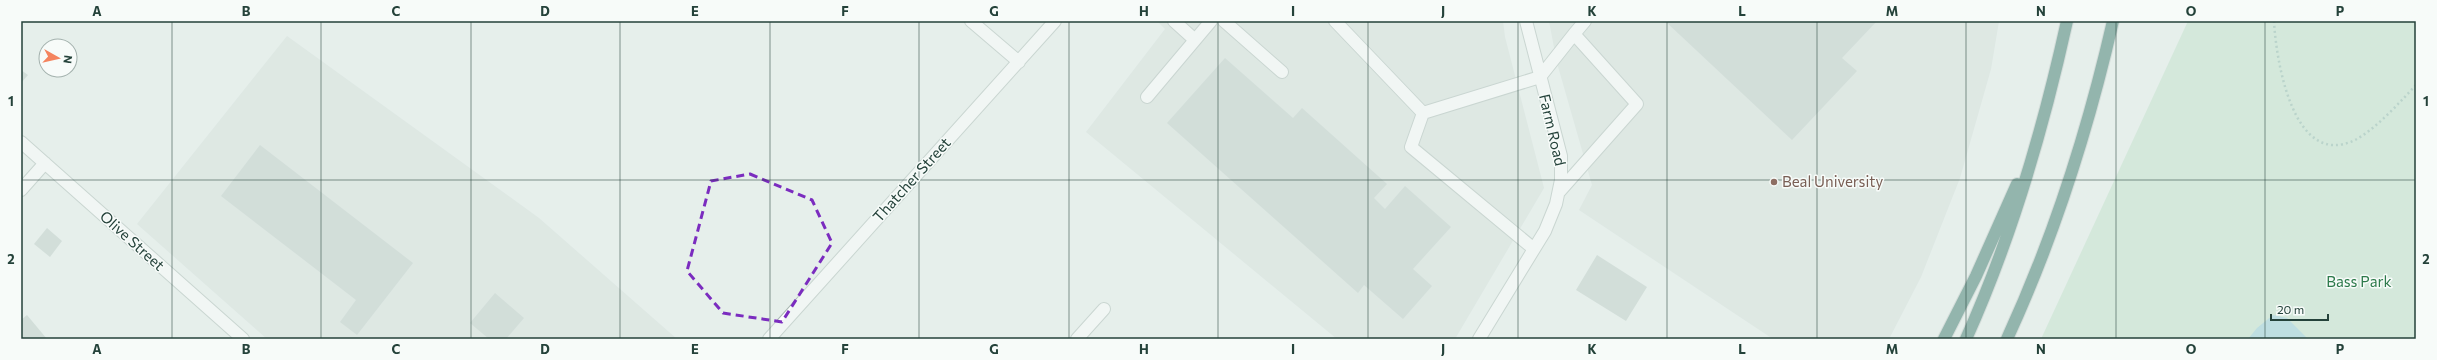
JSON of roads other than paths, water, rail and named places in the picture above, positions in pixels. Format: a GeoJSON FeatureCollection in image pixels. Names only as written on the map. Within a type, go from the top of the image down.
{"type":"FeatureCollection","features":[{"type":"Feature","properties":{"kind":"highway"},"geometry":{"type":"LineString","coordinates":[[1966,339],[2004,246],[2044,118],[2067,21]]}},
{"type":"Feature","properties":{"kind":"highway"},"geometry":{"type":"LineString","coordinates":[[2007,339],[2026,297],[2063,199],[2094,98],[2113,21]]}},
{"type":"Feature","properties":{"kind":"highway"},"geometry":{"type":"LineString","coordinates":[[1944,339],[1998,229],[2044,118]]}},
{"type":"Feature","properties":{"kind":"street"},"geometry":{"type":"LineString","coordinates":[[971,21],[1018,62]]}},
{"type":"Feature","properties":{"kind":"street","name":"Thatcher Street"},"geometry":{"type":"LineString","coordinates":[[769,339],[1055,21]]}},
{"type":"Feature","properties":{"kind":"street"},"geometry":{"type":"LineString","coordinates":[[1174,21],[1195,40]]}},
{"type":"Feature","properties":{"kind":"street"},"geometry":{"type":"LineString","coordinates":[[1148,97],[1211,21]]}},
{"type":"Feature","properties":{"kind":"street"},"geometry":{"type":"LineString","coordinates":[[1224,21],[1282,72]]}},
{"type":"Feature","properties":{"kind":"street"},"geometry":{"type":"LineString","coordinates":[[1335,21],[1423,113]]}},
{"type":"Feature","properties":{"kind":"street","name":"Farm Road"},"geometry":{"type":"LineString","coordinates":[[1480,339],[1534,249],[1551,216],[1559,192],[1562,168],[1561,156],[1526,21]]}},
{"type":"Feature","properties":{"kind":"street"},"geometry":{"type":"LineString","coordinates":[[1423,113],[1540,77],[1585,21]]}},
{"type":"Feature","properties":{"kind":"street"},"geometry":{"type":"LineString","coordinates":[[1559,192],[1637,104],[1574,34]]}},
{"type":"Feature","properties":{"kind":"street"},"geometry":{"type":"LineString","coordinates":[[1423,113],[1411,147],[1534,249]]}},
{"type":"Feature","properties":{"kind":"street","name":"Olive Street"},"geometry":{"type":"LineString","coordinates":[[21,142],[243,339]]}},
{"type":"Feature","properties":{"kind":"street"},"geometry":{"type":"LineString","coordinates":[[21,190],[45,163]]}},
{"type":"Feature","properties":{"kind":"street"},"geometry":{"type":"LineString","coordinates":[[1077,339],[1104,309]]}},
{"type":"Feature","properties":{"kind":"water"},"geometry":{"type":"Polygon","coordinates":[[[2273,315],[2287,318],[2308,339],[2248,339],[2257,328],[2273,315]]]}},
{"type":"Feature","properties":{"kind":"place","name":"Beal University"},"geometry":{"type":"Point","coordinates":[1774,182]}},
{"type":"Feature","properties":{"kind":"park label","name":"Bass Park"},"geometry":{"type":"Point","coordinates":[2359,282]}}]}
